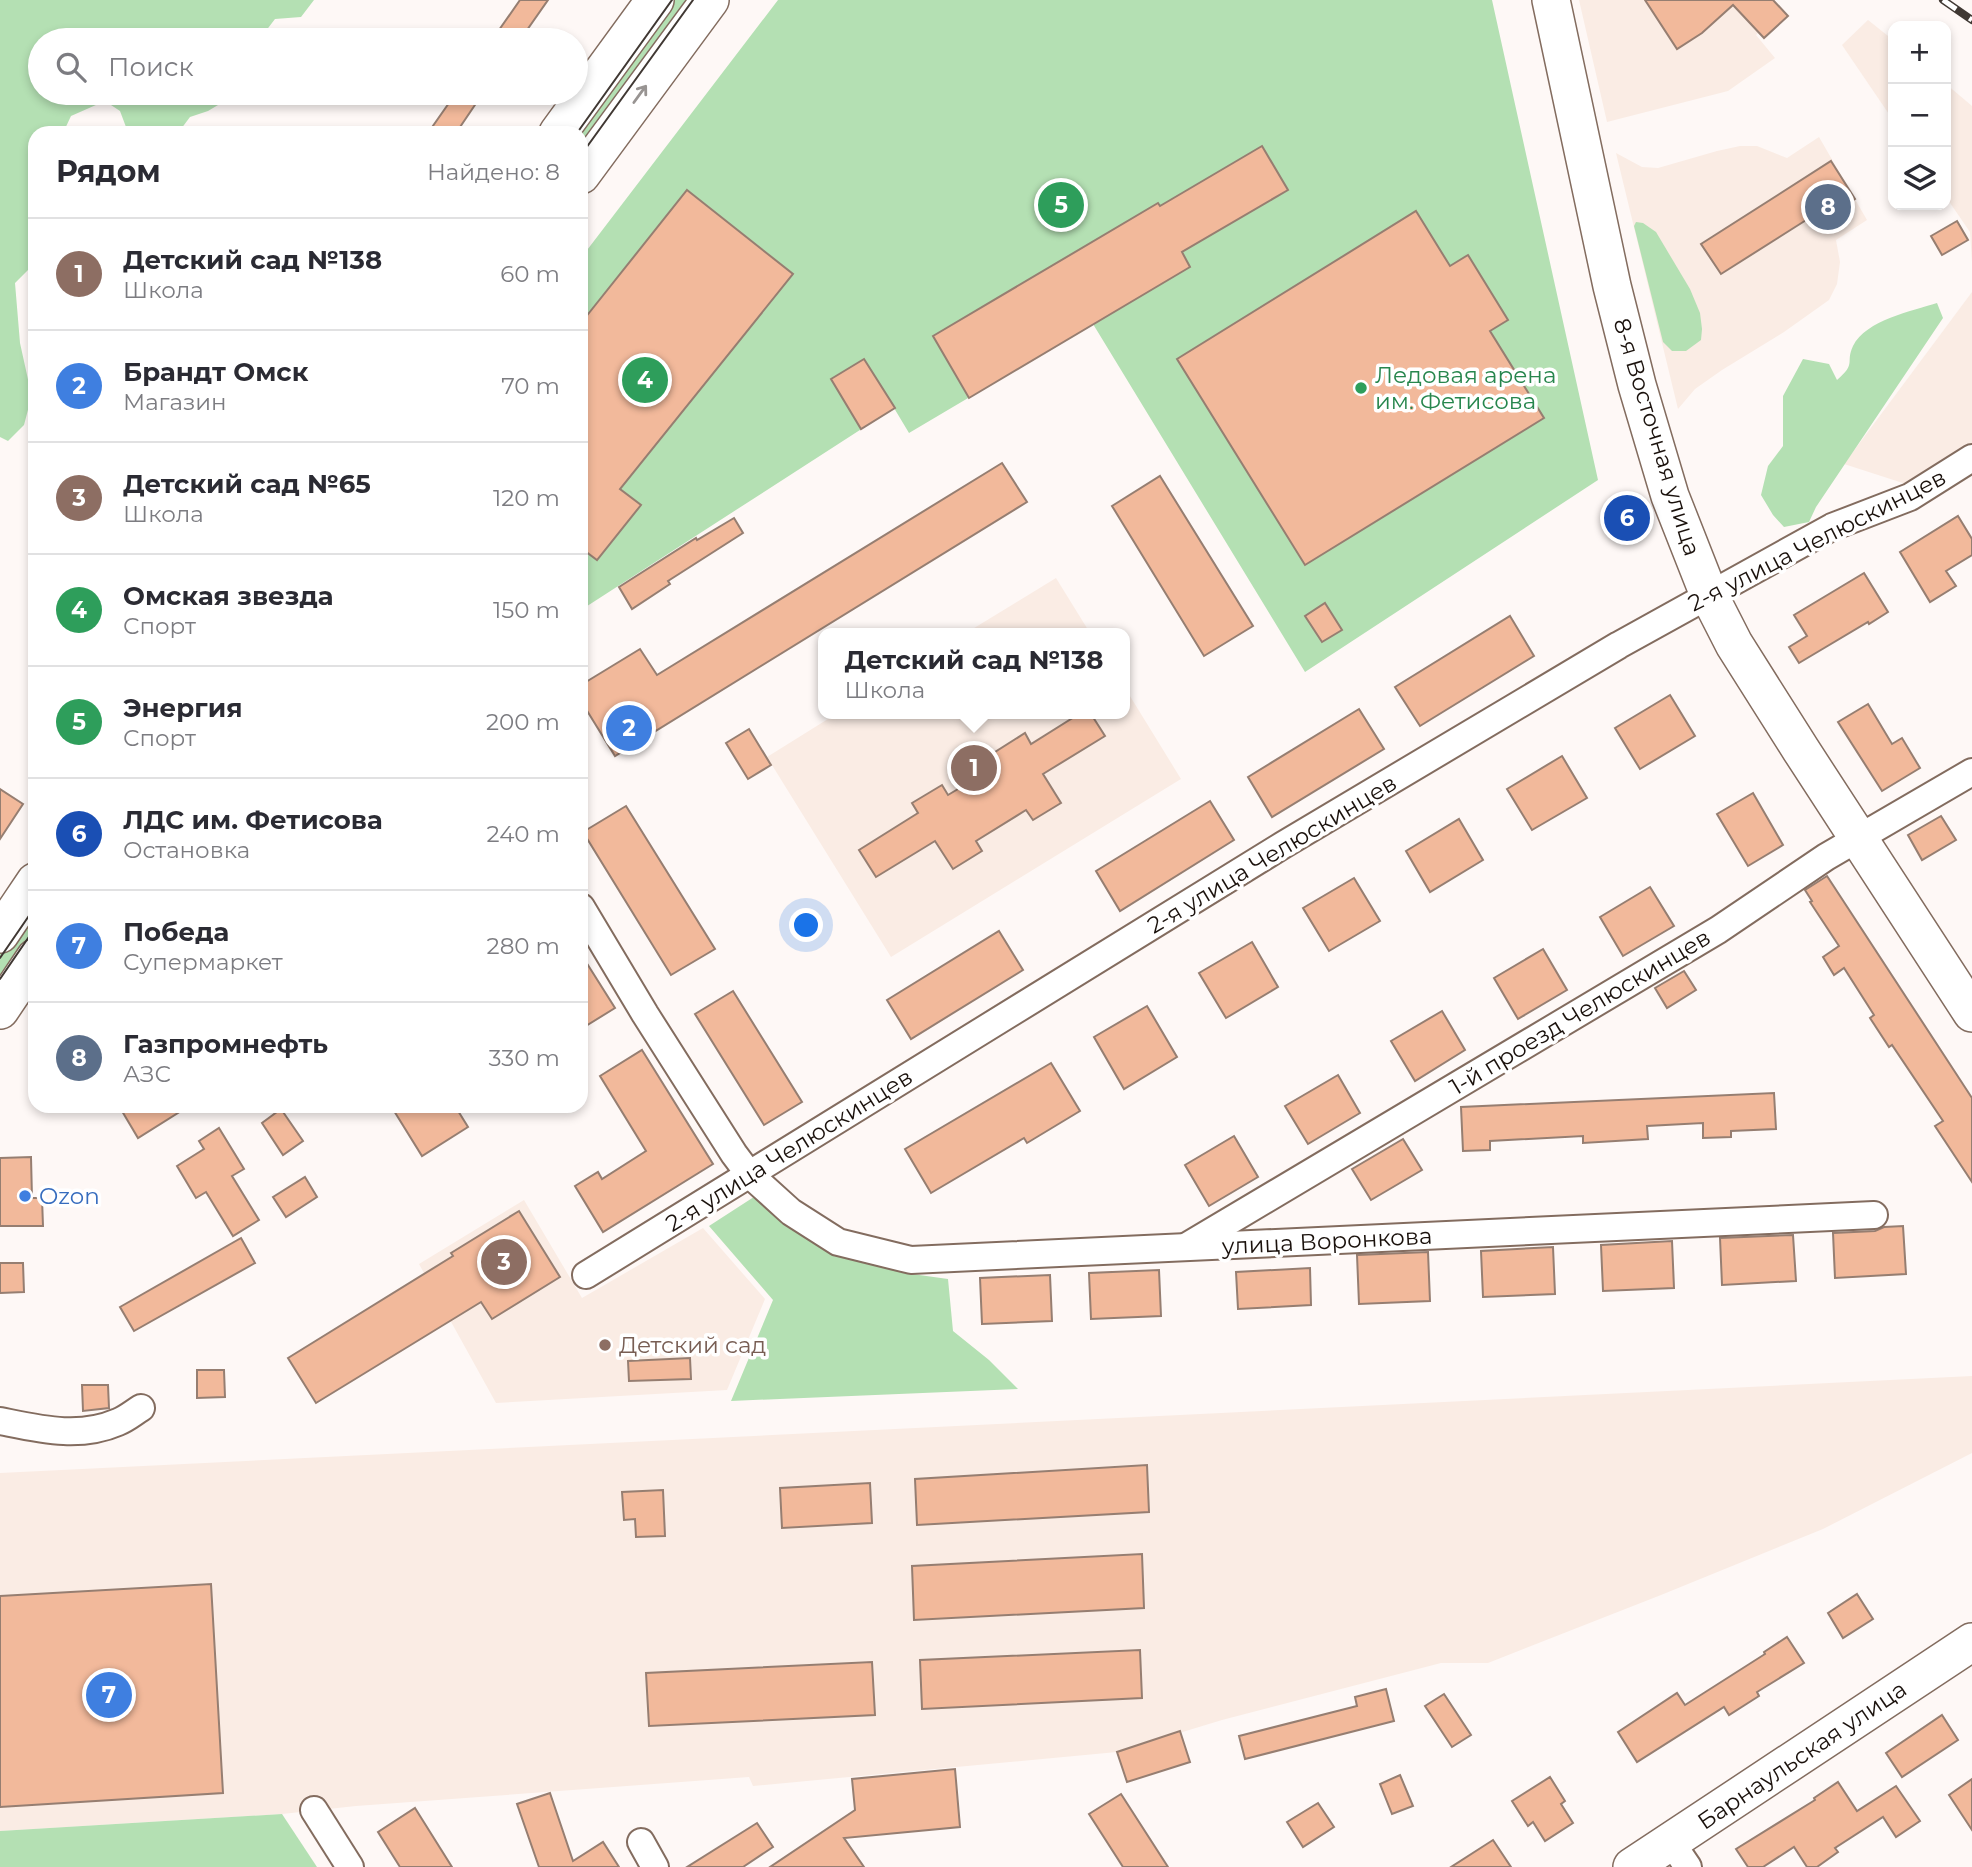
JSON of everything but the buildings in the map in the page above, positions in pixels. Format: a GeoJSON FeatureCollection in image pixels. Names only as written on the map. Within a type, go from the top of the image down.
{"type":"FeatureCollection","features":[{"type":"Feature","properties":{"kind":"main road"},"geometry":{"type":"LineString","coordinates":[[588,92],[655,0]]}},
{"type":"Feature","properties":{"kind":"main road"},"geometry":{"type":"LineString","coordinates":[[588,166],[710,0]]}},
{"type":"Feature","properties":{"kind":"main road","name":"8-я Восточная улица"},"geometry":{"type":"LineString","coordinates":[[1551,0],[1612,286],[1637,385],[1670,496],[1709,595],[1734,644],[1972,1013]]}},
{"type":"Feature","properties":{"kind":"main road"},"geometry":{"type":"LineString","coordinates":[[563,126],[578,105]]}},
{"type":"Feature","properties":{"kind":"main road"},"geometry":{"type":"LineString","coordinates":[[0,934],[28,892]]}},
{"type":"Feature","properties":{"kind":"main road"},"geometry":{"type":"LineString","coordinates":[[0,1010],[28,968]]}},
{"type":"Feature","properties":{"kind":"main road","name":"Барнаульская улица"},"geometry":{"type":"LineString","coordinates":[[1632,1867],[1680,1854],[1970,1647]]}},
{"type":"Feature","properties":{"kind":"street","name":"2-я улица Челюскинцев"},"geometry":{"type":"LineString","coordinates":[[586,1275],[1283,845],[1619,645],[1832,527],[1909,497],[1972,458]]}},
{"type":"Feature","properties":{"kind":"street","name":"1-й проезд Челюскинцев"},"geometry":{"type":"LineString","coordinates":[[1184,1248],[1718,930],[1857,838],[1972,772]]}},
{"type":"Feature","properties":{"kind":"street","name":"улица Воронкова"},"geometry":{"type":"LineString","coordinates":[[588,919],[653,1026],[749,1174],[791,1212],[838,1242],[911,1260],[1874,1215]]}},
{"type":"Feature","properties":{"kind":"street"},"geometry":{"type":"LineString","coordinates":[[0,1421],[55,1432],[91,1431],[119,1422],[141,1408]]}},
{"type":"Feature","properties":{"kind":"street"},"geometry":{"type":"LineString","coordinates":[[314,1810],[350,1867]]}},
{"type":"Feature","properties":{"kind":"street"},"geometry":{"type":"LineString","coordinates":[[640,1842],[655,1867]]}},
{"type":"Feature","properties":{"kind":"shaded area"},"geometry":{"type":"Polygon","coordinates":[[[1579,0],[1665,0],[1684,10],[1767,0],[1781,14],[1756,35],[1775,58],[1728,91],[1607,122],[1579,0]]]}},
{"type":"Feature","properties":{"kind":"shaded area"},"geometry":{"type":"Polygon","coordinates":[[[1868,20],[1888,36],[1888,113],[1842,45],[1868,20]]]}},
{"type":"Feature","properties":{"kind":"shaded area"},"geometry":{"type":"Polygon","coordinates":[[[1951,88],[1972,106],[1972,262],[1970,232],[1951,204],[1951,88]]]}},
{"type":"Feature","properties":{"kind":"shaded area"},"geometry":{"type":"Polygon","coordinates":[[[1819,137],[1867,220],[1836,240],[1840,262],[1837,284],[1829,300],[1695,389],[1678,409],[1616,153],[1642,167],[1658,168],[1740,146],[1757,146],[1787,158],[1819,137]]]}},
{"type":"Feature","properties":{"kind":"shaded area"},"geometry":{"type":"Polygon","coordinates":[[[1972,292],[1972,447],[1909,485],[1844,464],[1972,292]]]}},
{"type":"Feature","properties":{"kind":"shaded area"},"geometry":{"type":"Polygon","coordinates":[[[1056,578],[1087,628],[974,628],[1056,578]]]}},
{"type":"Feature","properties":{"kind":"shaded area"},"geometry":{"type":"Polygon","coordinates":[[[1130,696],[1181,779],[891,957],[767,757],[828,719],[1130,719],[1130,696]]]}},
{"type":"Feature","properties":{"kind":"shaded area","name":"Детский сад"},"geometry":{"type":"Polygon","coordinates":[[[524,1200],[582,1298],[703,1228],[765,1299],[727,1390],[496,1403],[419,1264],[524,1200]]]}},
{"type":"Feature","properties":{"kind":"shaded area"},"geometry":{"type":"Polygon","coordinates":[[[1972,1376],[1972,1453],[1823,1529],[1488,1663],[1441,1663],[1222,1720],[1117,1752],[753,1786],[749,1777],[356,1806],[282,1814],[0,1831],[0,1473],[1972,1376]]]}},
{"type":"Feature","properties":{"kind":"green space"},"geometry":{"type":"Polygon","coordinates":[[[0,0],[314,0],[301,17],[275,19],[268,28],[28,28],[28,105],[96,105],[71,116],[66,126],[28,126],[28,270],[15,283],[20,343],[28,379],[28,410],[24,425],[8,441],[0,437],[0,0]]]}},
{"type":"Feature","properties":{"kind":"green space"},"geometry":{"type":"Polygon","coordinates":[[[670,0],[695,0],[588,147],[588,126],[579,126],[670,0]]]}},
{"type":"Feature","properties":{"kind":"green space"},"geometry":{"type":"Polygon","coordinates":[[[778,0],[1492,0],[1598,480],[1305,672],[1093,324],[909,433],[894,408],[588,605],[588,249],[778,0]]]}},
{"type":"Feature","properties":{"kind":"green space"},"geometry":{"type":"Polygon","coordinates":[[[111,105],[218,105],[190,117],[183,126],[126,126],[120,111],[111,105]]]}},
{"type":"Feature","properties":{"kind":"green space"},"geometry":{"type":"Polygon","coordinates":[[[1636,222],[1643,223],[1656,232],[1690,289],[1700,313],[1701,340],[1686,351],[1672,351],[1663,342],[1634,226],[1636,222]]]}},
{"type":"Feature","properties":{"kind":"green space"},"geometry":{"type":"Polygon","coordinates":[[[1937,303],[1943,318],[1816,507],[1809,522],[1784,527],[1761,495],[1768,466],[1783,446],[1783,396],[1803,359],[1829,364],[1837,380],[1849,366],[1853,346],[1868,329],[1903,313],[1937,303]]]}},
{"type":"Feature","properties":{"kind":"green space"},"geometry":{"type":"Polygon","coordinates":[[[28,911],[28,944],[0,985],[0,953],[28,911]]]}},
{"type":"Feature","properties":{"kind":"green space"},"geometry":{"type":"Polygon","coordinates":[[[760,1193],[833,1251],[905,1273],[948,1279],[953,1331],[989,1360],[1018,1389],[731,1401],[773,1300],[709,1226],[760,1193]]]}},
{"type":"Feature","properties":{"kind":"green space"},"geometry":{"type":"Polygon","coordinates":[[[282,1814],[317,1867],[0,1867],[0,1831],[282,1814]]]}},
{"type":"Feature","properties":{"kind":"tram line"},"geometry":{"type":"LineString","coordinates":[[582,126],[672,0]]}},
{"type":"Feature","properties":{"kind":"tram line"},"geometry":{"type":"LineString","coordinates":[[588,145],[693,0]]}},
{"type":"Feature","properties":{"kind":"tram line"},"geometry":{"type":"LineString","coordinates":[[0,958],[28,917]]}},
{"type":"Feature","properties":{"kind":"tram line"},"geometry":{"type":"LineString","coordinates":[[0,979],[28,938]]}},
{"type":"Feature","properties":{"kind":"railway"},"geometry":{"type":"LineString","coordinates":[[1943,0],[1972,20]]}},
{"type":"Feature","properties":{"kind":"place","name":"Энергия"},"geometry":{"type":"Point","coordinates":[1061,205]}},
{"type":"Feature","properties":{"kind":"place","name":"Газпромнефть"},"geometry":{"type":"Point","coordinates":[1828,207]}},
{"type":"Feature","properties":{"kind":"place","name":"Омская звезда"},"geometry":{"type":"Point","coordinates":[645,380]}},
{"type":"Feature","properties":{"kind":"place","name":"Ледовая арена им. Фетисова"},"geometry":{"type":"Point","coordinates":[1361,388]}},
{"type":"Feature","properties":{"kind":"place","name":"ЛДС им. Фетисова"},"geometry":{"type":"Point","coordinates":[1627,518]}},
{"type":"Feature","properties":{"kind":"place","name":"Брандт Омск"},"geometry":{"type":"Point","coordinates":[629,728]}},
{"type":"Feature","properties":{"kind":"place","name":"Детский сад №138"},"geometry":{"type":"Point","coordinates":[974,768]}},
{"type":"Feature","properties":{"kind":"place","name":"Ozon"},"geometry":{"type":"Point","coordinates":[25,1196]}},
{"type":"Feature","properties":{"kind":"place","name":"Детский сад №65"},"geometry":{"type":"Point","coordinates":[504,1262]}},
{"type":"Feature","properties":{"kind":"place","name":"Детский сад"},"geometry":{"type":"Point","coordinates":[605,1345]}},
{"type":"Feature","properties":{"kind":"place","name":"Победа"},"geometry":{"type":"Point","coordinates":[109,1695]}}]}
